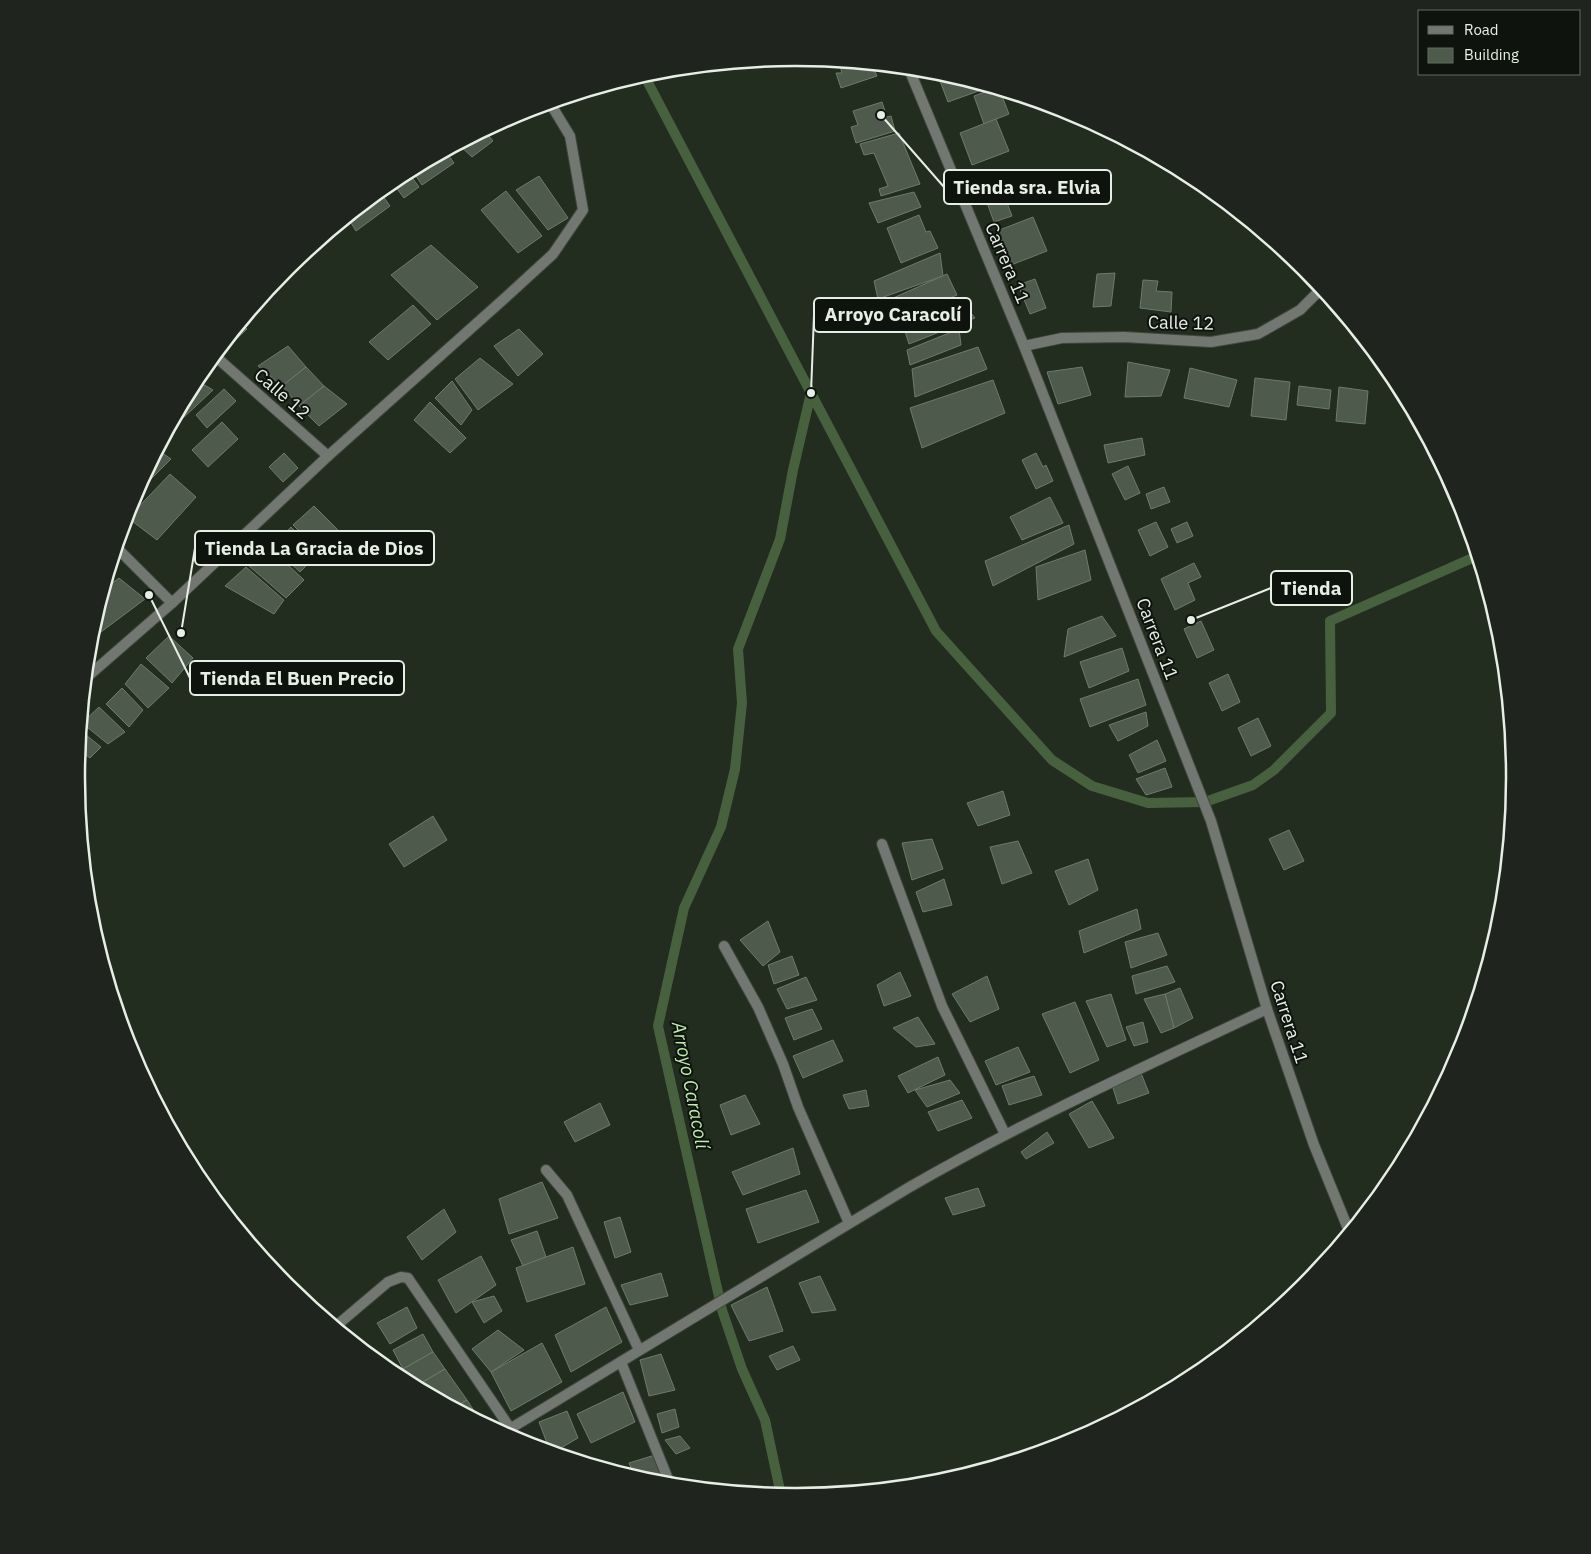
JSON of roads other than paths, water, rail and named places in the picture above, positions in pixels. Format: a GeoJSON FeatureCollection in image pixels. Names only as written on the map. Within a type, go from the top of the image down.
{"type":"FeatureCollection","features":[{"type":"Feature","properties":{"kind":"street","name":"Carrera 11"},"geometry":{"type":"LineString","coordinates":[[911,76],[1024,346],[1211,821],[1267,1009],[1314,1145],[1347,1225]]}},
{"type":"Feature","properties":{"kind":"street"},"geometry":{"type":"LineString","coordinates":[[93,672],[172,603],[328,456],[553,254],[583,210],[570,136],[554,109]]}},
{"type":"Feature","properties":{"kind":"street","name":"Calle 12"},"geometry":{"type":"LineString","coordinates":[[1024,346],[1062,338],[1124,337],[1211,342],[1258,334],[1300,310],[1316,294]]}},
{"type":"Feature","properties":{"kind":"street","name":"Calle 12"},"geometry":{"type":"LineString","coordinates":[[220,361],[328,456]]}},
{"type":"Feature","properties":{"kind":"street"},"geometry":{"type":"LineString","coordinates":[[121,552],[172,603]]}},
{"type":"Feature","properties":{"kind":"street"},"geometry":{"type":"LineString","coordinates":[[882,844],[942,1006],[1005,1134]]}},
{"type":"Feature","properties":{"kind":"street"},"geometry":{"type":"LineString","coordinates":[[724,946],[761,1015],[783,1064],[798,1107],[849,1223]]}},
{"type":"Feature","properties":{"kind":"street"},"geometry":{"type":"LineString","coordinates":[[511,1428],[970,1152],[1267,1009]]}},
{"type":"Feature","properties":{"kind":"street"},"geometry":{"type":"LineString","coordinates":[[546,1170],[567,1195],[639,1350]]}},
{"type":"Feature","properties":{"kind":"street"},"geometry":{"type":"LineString","coordinates":[[340,1322],[388,1282],[401,1277],[408,1278],[503,1424]]}},
{"type":"Feature","properties":{"kind":"street"},"geometry":{"type":"LineString","coordinates":[[621,1362],[667,1476]]}},
{"type":"Feature","properties":{"kind":"waterway","name":"Arroyo Caracolí"},"geometry":{"type":"LineString","coordinates":[[648,82],[936,631],[1052,760],[1092,786],[1148,803],[1205,802],[1253,785],[1274,770],[1331,713],[1330,621],[1472,558]]}},
{"type":"Feature","properties":{"kind":"waterway","name":"Arroyo Caracolí"},"geometry":{"type":"LineString","coordinates":[[779,1487],[765,1420],[742,1369],[722,1310],[658,1026],[684,908],[721,827],[735,769],[742,703],[738,649],[780,539],[793,470],[811,393]]}},
{"type":"Feature","properties":{"kind":"place","name":"Tienda sra. Elvia"},"geometry":{"type":"Point","coordinates":[881,115]}},
{"type":"Feature","properties":{"kind":"place","name":"Arroyo Caracolí"},"geometry":{"type":"Point","coordinates":[811,393]}},
{"type":"Feature","properties":{"kind":"place","name":"Tienda El Buen Precio"},"geometry":{"type":"Point","coordinates":[149,595]}},
{"type":"Feature","properties":{"kind":"place","name":"Tienda"},"geometry":{"type":"Point","coordinates":[1191,620]}},
{"type":"Feature","properties":{"kind":"place","name":"Tienda La Gracia de Dios"},"geometry":{"type":"Point","coordinates":[181,633]}}]}
